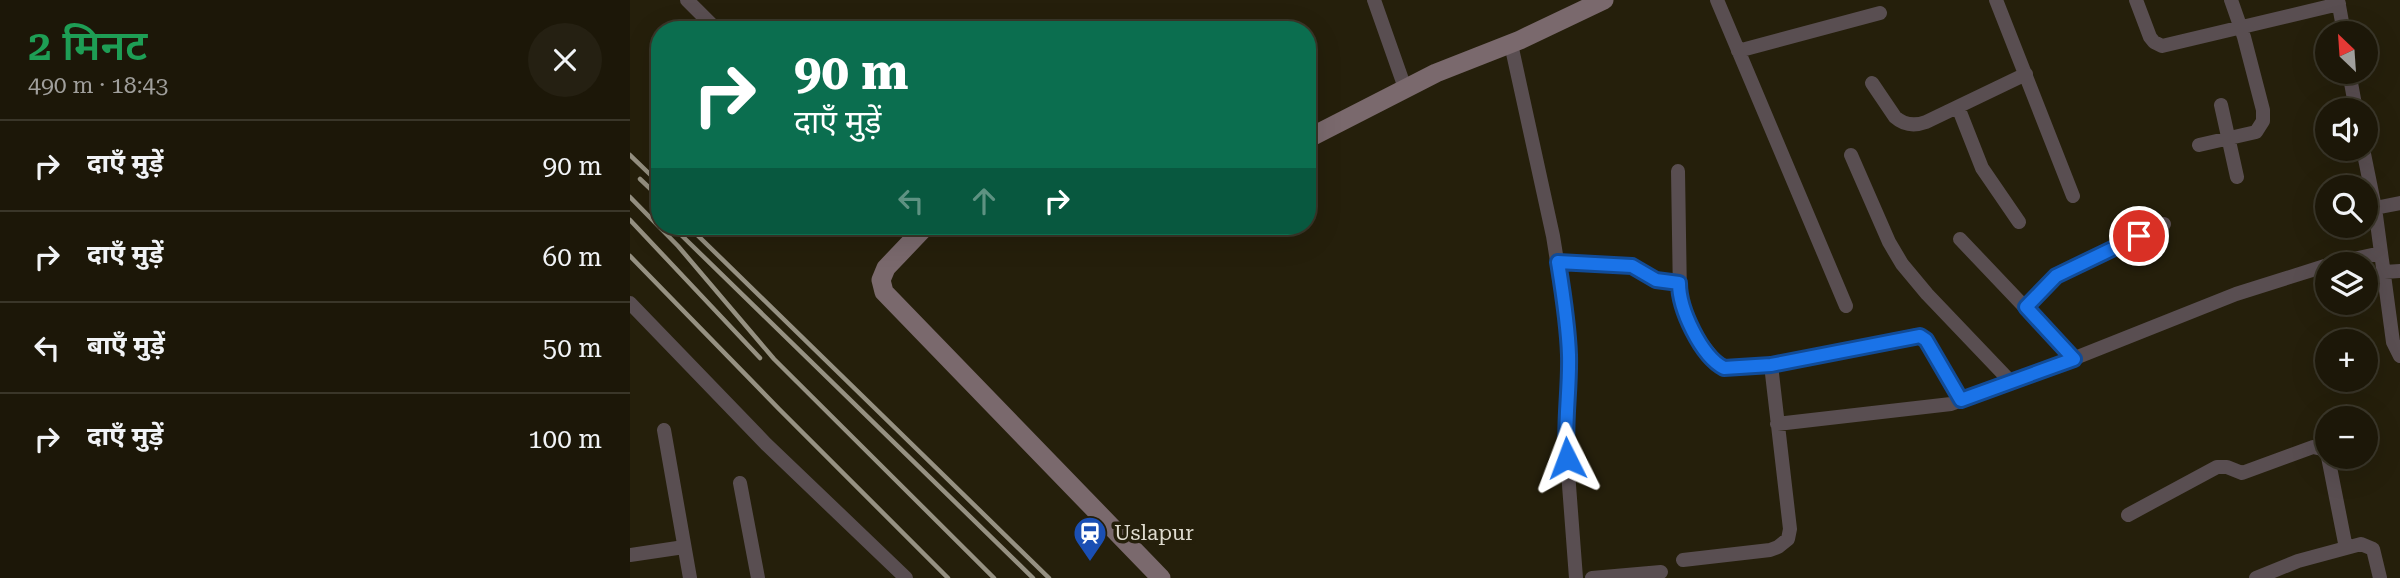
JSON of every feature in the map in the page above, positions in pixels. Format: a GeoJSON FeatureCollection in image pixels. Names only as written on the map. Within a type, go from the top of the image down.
{"type":"FeatureCollection","features":[{"type":"Feature","properties":{"kind":"street"},"geometry":{"type":"LineString","coordinates":[[687,0],[708,21]]}},
{"type":"Feature","properties":{"kind":"street"},"geometry":{"type":"LineString","coordinates":[[1374,0],[1405,88]]}},
{"type":"Feature","properties":{"kind":"street"},"geometry":{"type":"LineString","coordinates":[[1316,134],[1405,88],[1511,44],[1604,0]]}},
{"type":"Feature","properties":{"kind":"street"},"geometry":{"type":"LineString","coordinates":[[1717,0],[1846,306]]}},
{"type":"Feature","properties":{"kind":"street"},"geometry":{"type":"LineString","coordinates":[[1996,0],[2073,196]]}},
{"type":"Feature","properties":{"kind":"street"},"geometry":{"type":"LineString","coordinates":[[2136,0],[2150,37],[2157,44],[2167,45],[2339,2],[2342,21]]}},
{"type":"Feature","properties":{"kind":"street"},"geometry":{"type":"LineString","coordinates":[[2199,145],[2256,132],[2262,126],[2264,116],[2241,27],[2231,0]]}},
{"type":"Feature","properties":{"kind":"street"},"geometry":{"type":"LineString","coordinates":[[1738,51],[1880,13]]}},
{"type":"Feature","properties":{"kind":"street"},"geometry":{"type":"LineString","coordinates":[[1511,44],[1558,262],[1567,323],[1569,357],[1565,432],[1576,578]]}},
{"type":"Feature","properties":{"kind":"street"},"geometry":{"type":"LineString","coordinates":[[1872,83],[1895,117],[1907,124],[1920,125],[2025,74]]}},
{"type":"Feature","properties":{"kind":"street"},"geometry":{"type":"LineString","coordinates":[[2221,106],[2237,177]]}},
{"type":"Feature","properties":{"kind":"street"},"geometry":{"type":"LineString","coordinates":[[1958,107],[1982,169],[2019,222]]}},
{"type":"Feature","properties":{"kind":"street"},"geometry":{"type":"LineString","coordinates":[[1851,155],[1889,242],[1902,264],[2011,382]]}},
{"type":"Feature","properties":{"kind":"street"},"geometry":{"type":"LineString","coordinates":[[1678,171],[1679,298],[1699,340],[1717,364],[1728,369],[1771,365],[1920,336],[1926,340],[1961,400]]}},
{"type":"Feature","properties":{"kind":"street"},"geometry":{"type":"LineString","coordinates":[[2378,207],[2400,203]]}},
{"type":"Feature","properties":{"kind":"street"},"geometry":{"type":"LineString","coordinates":[[2026,307],[2056,276],[2164,224]]}},
{"type":"Feature","properties":{"kind":"street"},"geometry":{"type":"LineString","coordinates":[[2378,230],[2392,342],[2400,356]]}},
{"type":"Feature","properties":{"kind":"street"},"geometry":{"type":"LineString","coordinates":[[917,235],[886,268],[881,280],[884,292],[1161,578]]}},
{"type":"Feature","properties":{"kind":"street"},"geometry":{"type":"LineString","coordinates":[[1960,239],[2074,359]]}},
{"type":"Feature","properties":{"kind":"street"},"geometry":{"type":"LineString","coordinates":[[1558,262],[1632,266],[1656,280],[1679,283]]}},
{"type":"Feature","properties":{"kind":"street"},"geometry":{"type":"LineString","coordinates":[[1777,424],[1940,405],[1961,400],[2074,359],[2236,294],[2315,269]]}},
{"type":"Feature","properties":{"kind":"street"},"geometry":{"type":"LineString","coordinates":[[2384,272],[2400,271]]}},
{"type":"Feature","properties":{"kind":"street"},"geometry":{"type":"LineString","coordinates":[[630,303],[766,444],[906,578]]}},
{"type":"Feature","properties":{"kind":"street"},"geometry":{"type":"LineString","coordinates":[[1683,561],[1770,550],[1779,547],[1788,539],[1790,529],[1771,365]]}},
{"type":"Feature","properties":{"kind":"street"},"geometry":{"type":"LineString","coordinates":[[664,429],[690,578]]}},
{"type":"Feature","properties":{"kind":"street"},"geometry":{"type":"LineString","coordinates":[[2128,514],[2217,467],[2227,467],[2242,473],[2315,447]]}},
{"type":"Feature","properties":{"kind":"street"},"geometry":{"type":"LineString","coordinates":[[2331,469],[2346,548]]}},
{"type":"Feature","properties":{"kind":"street"},"geometry":{"type":"LineString","coordinates":[[740,483],[758,578]]}},
{"type":"Feature","properties":{"kind":"street"},"geometry":{"type":"LineString","coordinates":[[2256,578],[2298,561],[2361,544],[2370,546],[2375,552],[2380,578]]}},
{"type":"Feature","properties":{"kind":"street"},"geometry":{"type":"LineString","coordinates":[[630,555],[684,547]]}},
{"type":"Feature","properties":{"kind":"street"},"geometry":{"type":"LineString","coordinates":[[1592,578],[1661,572]]}},
{"type":"Feature","properties":{"kind":"railway"},"geometry":{"type":"LineString","coordinates":[[630,155],[651,175]]}},
{"type":"Feature","properties":{"kind":"railway"},"geometry":{"type":"LineString","coordinates":[[640,179],[651,189]]}},
{"type":"Feature","properties":{"kind":"railway"},"geometry":{"type":"LineString","coordinates":[[630,197],[651,218]]}},
{"type":"Feature","properties":{"kind":"railway"},"geometry":{"type":"LineString","coordinates":[[630,220],[760,358]]}},
{"type":"Feature","properties":{"kind":"railway"},"geometry":{"type":"LineString","coordinates":[[667,235],[774,359],[994,578]]}},
{"type":"Feature","properties":{"kind":"railway"},"geometry":{"type":"LineString","coordinates":[[681,235],[1033,578]]}},
{"type":"Feature","properties":{"kind":"railway"},"geometry":{"type":"LineString","coordinates":[[697,235],[1049,578]]}},
{"type":"Feature","properties":{"kind":"railway"},"geometry":{"type":"LineString","coordinates":[[630,256],[948,578]]}},
{"type":"Feature","properties":{"kind":"place","name":"Uslapur"},"geometry":{"type":"Point","coordinates":[1090,563]}},
{"type":"Feature","properties":{"kind":"route"},"geometry":{"type":"LineString","coordinates":[[1567,458],[1565,414],[1569,357],[1558,262],[1632,266],[1656,280],[1679,283],[1679,298],[1687,319],[1717,364],[1728,369],[1771,365],[1877,345],[1914,335],[1923,337],[1961,400],[2074,359],[2026,307],[2056,276],[2139,236]]}}]}
